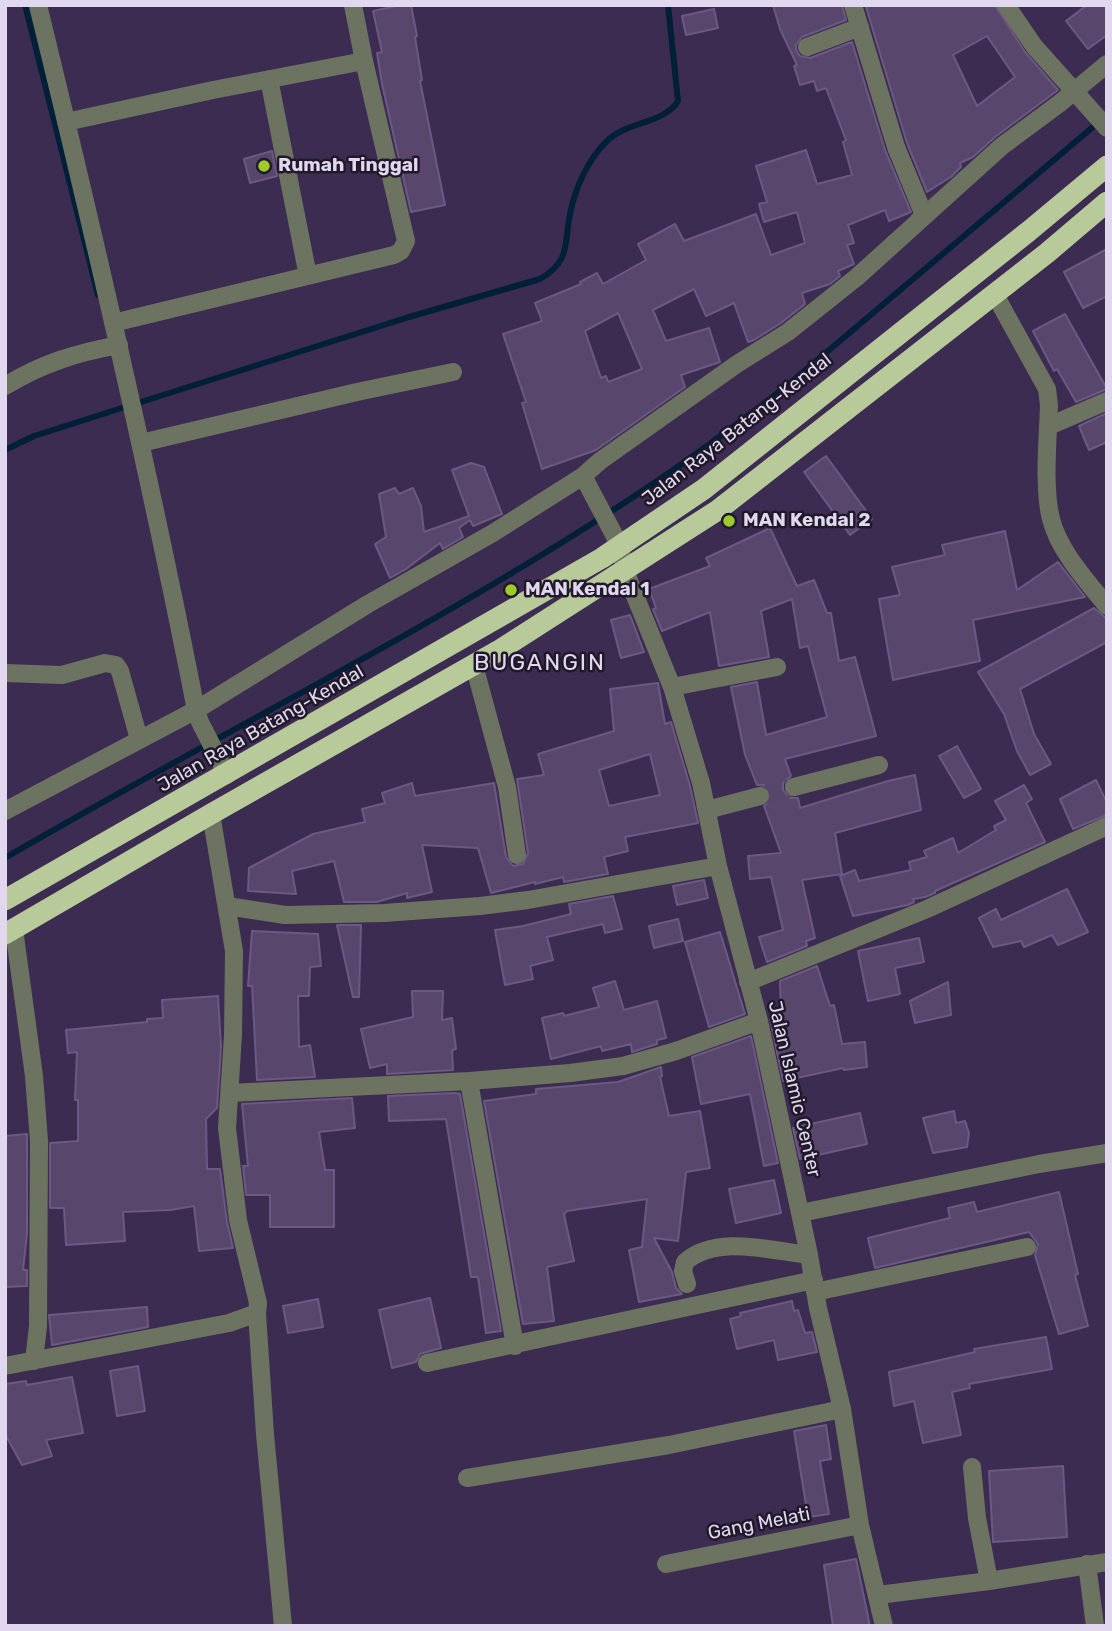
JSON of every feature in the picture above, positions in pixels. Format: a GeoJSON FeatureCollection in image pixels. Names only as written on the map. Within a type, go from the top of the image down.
{"type":"FeatureCollection","features":[{"type":"Feature","properties":{"kind":"highway","name":"Jalan Raya Batang-Kendal"},"geometry":{"type":"LineString","coordinates":[[5,901],[227,775],[704,489],[1107,166]]}},
{"type":"Feature","properties":{"kind":"highway"},"geometry":{"type":"LineString","coordinates":[[10,932],[474,665],[718,510],[1047,253],[1107,202]]}},
{"type":"Feature","properties":{"kind":"street"},"geometry":{"type":"LineString","coordinates":[[37,5],[119,345],[198,716],[227,775]]}},
{"type":"Feature","properties":{"kind":"street"},"geometry":{"type":"LineString","coordinates":[[113,323],[394,255],[401,251],[407,241],[363,61],[353,5]]}},
{"type":"Feature","properties":{"kind":"street"},"geometry":{"type":"LineString","coordinates":[[853,5],[896,147],[924,215],[918,221]]}},
{"type":"Feature","properties":{"kind":"street"},"geometry":{"type":"LineString","coordinates":[[1006,5],[1034,46],[1107,128]]}},
{"type":"Feature","properties":{"kind":"street"},"geometry":{"type":"LineString","coordinates":[[807,47],[860,27]]}},
{"type":"Feature","properties":{"kind":"street"},"geometry":{"type":"LineString","coordinates":[[66,122],[363,61]]}},
{"type":"Feature","properties":{"kind":"street"},"geometry":{"type":"LineString","coordinates":[[5,811],[139,739],[198,716],[368,604],[585,480],[600,461],[737,364],[788,332],[857,277],[1002,146],[1060,103],[1077,94],[1107,64]]}},
{"type":"Feature","properties":{"kind":"street"},"geometry":{"type":"LineString","coordinates":[[269,79],[308,276]]}},
{"type":"Feature","properties":{"kind":"street"},"geometry":{"type":"LineString","coordinates":[[994,293],[1047,389],[1048,502],[1052,521],[1065,549],[1107,606]]}},
{"type":"Feature","properties":{"kind":"street"},"geometry":{"type":"LineString","coordinates":[[5,386],[34,368],[86,351],[119,345]]}},
{"type":"Feature","properties":{"kind":"street"},"geometry":{"type":"LineString","coordinates":[[141,443],[453,372]]}},
{"type":"Feature","properties":{"kind":"street"},"geometry":{"type":"LineString","coordinates":[[1049,426],[1107,401]]}},
{"type":"Feature","properties":{"kind":"street","name":"Jalan Islamic Center"},"geometry":{"type":"LineString","coordinates":[[585,480],[617,540],[625,571],[672,687],[701,783],[718,866],[759,1021],[801,1213],[842,1409],[860,1525],[884,1626]]}},
{"type":"Feature","properties":{"kind":"street"},"geometry":{"type":"LineString","coordinates":[[5,673],[62,675],[105,663],[116,665],[139,739]]}},
{"type":"Feature","properties":{"kind":"street"},"geometry":{"type":"LineString","coordinates":[[474,665],[507,787],[517,855]]}},
{"type":"Feature","properties":{"kind":"street"},"geometry":{"type":"LineString","coordinates":[[672,687],[777,667]]}},
{"type":"Feature","properties":{"kind":"street"},"geometry":{"type":"LineString","coordinates":[[794,787],[879,765]]}},
{"type":"Feature","properties":{"kind":"street"},"geometry":{"type":"LineString","coordinates":[[707,810],[760,796]]}},
{"type":"Feature","properties":{"kind":"street"},"geometry":{"type":"LineString","coordinates":[[211,814],[234,951],[228,1128],[238,1220],[258,1303],[265,1434],[283,1626]]}},
{"type":"Feature","properties":{"kind":"street"},"geometry":{"type":"LineString","coordinates":[[748,982],[927,909],[1107,826]]}},
{"type":"Feature","properties":{"kind":"street"},"geometry":{"type":"LineString","coordinates":[[227,906],[285,915],[384,913],[480,906],[718,866]]}},
{"type":"Feature","properties":{"kind":"street"},"geometry":{"type":"LineString","coordinates":[[10,932],[34,1076],[39,1141],[38,1326],[34,1361]]}},
{"type":"Feature","properties":{"kind":"street"},"geometry":{"type":"LineString","coordinates":[[230,1093],[469,1081],[623,1066],[676,1051],[759,1021]]}},
{"type":"Feature","properties":{"kind":"street"},"geometry":{"type":"LineString","coordinates":[[469,1081],[515,1346]]}},
{"type":"Feature","properties":{"kind":"street"},"geometry":{"type":"LineString","coordinates":[[801,1213],[1107,1153]]}},
{"type":"Feature","properties":{"kind":"street"},"geometry":{"type":"LineString","coordinates":[[687,1284],[683,1271],[685,1262],[704,1250],[746,1246],[810,1255]]}},
{"type":"Feature","properties":{"kind":"street"},"geometry":{"type":"LineString","coordinates":[[427,1363],[1027,1247]]}},
{"type":"Feature","properties":{"kind":"street"},"geometry":{"type":"LineString","coordinates":[[5,1366],[229,1324],[257,1313]]}},
{"type":"Feature","properties":{"kind":"street"},"geometry":{"type":"LineString","coordinates":[[467,1478],[669,1445],[842,1409]]}},
{"type":"Feature","properties":{"kind":"street"},"geometry":{"type":"LineString","coordinates":[[972,1467],[976,1518],[989,1581]]}},
{"type":"Feature","properties":{"kind":"street","name":"Gang Melati"},"geometry":{"type":"LineString","coordinates":[[666,1564],[860,1525]]}},
{"type":"Feature","properties":{"kind":"street"},"geometry":{"type":"LineString","coordinates":[[878,1595],[1107,1562]]}},
{"type":"Feature","properties":{"kind":"street"},"geometry":{"type":"LineString","coordinates":[[1087,1564],[1095,1626]]}},
{"type":"Feature","properties":{"kind":"building"},"geometry":{"type":"Polygon","coordinates":[[[411,5],[417,36],[420,81],[445,205],[411,212],[382,84],[377,53],[382,52],[373,11],[411,5]]]}},
{"type":"Feature","properties":{"kind":"building"},"geometry":{"type":"Polygon","coordinates":[[[773,5],[842,5],[846,20],[802,37],[796,50],[800,56],[810,58],[852,42],[885,150],[911,212],[889,221],[885,210],[848,225],[854,243],[847,245],[854,264],[838,271],[840,276],[830,284],[802,293],[805,304],[754,340],[748,342],[734,303],[706,316],[694,289],[653,310],[666,341],[709,328],[720,362],[681,375],[685,387],[596,450],[542,469],[522,403],[526,402],[503,334],[542,321],[535,303],[581,284],[580,282],[597,273],[603,284],[646,260],[638,244],[675,224],[684,241],[756,214],[771,255],[805,243],[797,212],[764,222],[759,204],[767,202],[756,166],[806,150],[817,184],[852,175],[843,142],[846,140],[826,88],[817,91],[814,81],[800,85],[794,66],[797,65],[780,29],[773,5]],[[618,313],[585,331],[601,378],[606,376],[608,382],[642,369],[618,313]]]}},
{"type":"Feature","properties":{"kind":"building"},"geometry":{"type":"Polygon","coordinates":[[[995,5],[1025,52],[1058,90],[973,157],[960,163],[961,167],[951,177],[927,192],[907,143],[866,7],[995,5]],[[987,36],[953,55],[977,106],[1015,77],[987,36]]]}},
{"type":"Feature","properties":{"kind":"building"},"geometry":{"type":"Polygon","coordinates":[[[1087,5],[1107,5],[1107,35],[1088,49],[1066,21],[1087,5]]]}},
{"type":"Feature","properties":{"kind":"building"},"geometry":{"type":"Polygon","coordinates":[[[714,9],[718,28],[686,35],[682,16],[714,9]]]}},
{"type":"Feature","properties":{"kind":"building","name":"Rumah Tinggal"},"geometry":{"type":"Polygon","coordinates":[[[272,151],[277,176],[250,183],[244,159],[272,151]]]}},
{"type":"Feature","properties":{"kind":"building"},"geometry":{"type":"Polygon","coordinates":[[[1107,249],[1107,296],[1083,308],[1064,272],[1107,249]]]}},
{"type":"Feature","properties":{"kind":"building"},"geometry":{"type":"Polygon","coordinates":[[[1065,314],[1107,389],[1076,402],[1057,369],[1054,371],[1033,331],[1065,314]]]}},
{"type":"Feature","properties":{"kind":"building"},"geometry":{"type":"Polygon","coordinates":[[[1107,413],[1107,442],[1089,450],[1079,426],[1107,413]]]}},
{"type":"Feature","properties":{"kind":"building"},"geometry":{"type":"Polygon","coordinates":[[[826,456],[872,519],[850,535],[804,472],[826,456]]]}},
{"type":"Feature","properties":{"kind":"building"},"geometry":{"type":"Polygon","coordinates":[[[471,463],[484,467],[502,514],[473,526],[470,520],[459,528],[463,537],[443,549],[440,543],[390,578],[375,544],[386,537],[379,494],[395,488],[399,494],[413,488],[421,506],[424,532],[469,516],[452,470],[471,463]]]}},
{"type":"Feature","properties":{"kind":"building"},"geometry":{"type":"Polygon","coordinates":[[[770,528],[797,586],[814,580],[827,613],[831,613],[839,661],[855,657],[876,736],[785,759],[791,776],[783,783],[783,790],[790,798],[798,798],[800,808],[915,775],[921,810],[835,833],[842,874],[802,880],[815,938],[806,941],[807,946],[767,962],[759,937],[783,930],[771,877],[750,879],[748,856],[781,853],[764,806],[771,800],[771,792],[764,785],[757,785],[745,755],[731,687],[757,682],[766,735],[827,717],[808,646],[800,648],[792,599],[761,611],[769,657],[719,666],[710,612],[662,631],[649,589],[710,566],[706,558],[770,528]]]}},
{"type":"Feature","properties":{"kind":"building"},"geometry":{"type":"Polygon","coordinates":[[[1005,531],[1017,590],[1058,562],[1085,597],[973,620],[980,661],[893,680],[879,599],[900,595],[892,567],[945,555],[942,545],[1005,531]]]}},
{"type":"Feature","properties":{"kind":"building"},"geometry":{"type":"Polygon","coordinates":[[[1094,608],[1107,619],[1107,642],[1020,689],[1034,734],[1051,764],[1030,775],[1017,751],[1004,714],[978,672],[1094,608]]]}},
{"type":"Feature","properties":{"kind":"building"},"geometry":{"type":"Polygon","coordinates":[[[630,615],[644,652],[621,658],[611,620],[630,615]]]}},
{"type":"Feature","properties":{"kind":"building"},"geometry":{"type":"Polygon","coordinates":[[[658,683],[665,724],[671,722],[698,823],[625,837],[628,851],[604,857],[608,874],[564,882],[563,877],[491,893],[478,848],[422,845],[432,892],[407,898],[407,893],[377,902],[344,902],[334,861],[292,871],[296,894],[248,891],[249,868],[313,834],[365,822],[362,809],[385,803],[382,793],[412,783],[415,796],[494,783],[506,857],[513,866],[523,864],[528,853],[517,779],[544,775],[538,754],[614,731],[610,689],[658,683]],[[650,754],[599,770],[609,806],[660,795],[650,754]]]}},
{"type":"Feature","properties":{"kind":"building"},"geometry":{"type":"Polygon","coordinates":[[[957,746],[981,789],[964,798],[939,756],[957,746]]]}},
{"type":"Feature","properties":{"kind":"building"},"geometry":{"type":"Polygon","coordinates":[[[1096,780],[1107,803],[1107,815],[1073,829],[1060,799],[1096,780]]]}},
{"type":"Feature","properties":{"kind":"building"},"geometry":{"type":"Polygon","coordinates":[[[1024,785],[1032,799],[1026,803],[1045,842],[935,893],[913,899],[914,902],[908,905],[853,916],[840,876],[855,870],[859,881],[911,870],[909,862],[927,857],[924,851],[953,838],[958,853],[996,830],[994,826],[1006,820],[995,801],[1024,785]]]}},
{"type":"Feature","properties":{"kind":"building"},"geometry":{"type":"Polygon","coordinates":[[[704,880],[708,898],[677,905],[673,886],[704,880]]]}},
{"type":"Feature","properties":{"kind":"building"},"geometry":{"type":"Polygon","coordinates":[[[1067,889],[1088,932],[1058,945],[1052,935],[1024,947],[1021,941],[993,947],[979,918],[996,909],[1001,920],[1067,889]]]}},
{"type":"Feature","properties":{"kind":"building"},"geometry":{"type":"Polygon","coordinates":[[[613,896],[622,929],[605,933],[603,924],[547,937],[553,960],[530,966],[533,979],[505,985],[495,930],[571,914],[569,904],[613,896]]]}},
{"type":"Feature","properties":{"kind":"building"},"geometry":{"type":"Polygon","coordinates":[[[678,919],[683,941],[654,948],[649,926],[678,919]]]}},
{"type":"Feature","properties":{"kind":"building"},"geometry":{"type":"Polygon","coordinates":[[[337,925],[361,925],[359,997],[353,997],[337,925]]]}},
{"type":"Feature","properties":{"kind":"building"},"geometry":{"type":"Polygon","coordinates":[[[252,931],[318,934],[321,966],[310,967],[309,996],[298,996],[299,1047],[310,1045],[315,1077],[257,1080],[252,986],[248,986],[252,931]]]}},
{"type":"Feature","properties":{"kind":"building"},"geometry":{"type":"Polygon","coordinates":[[[720,932],[745,1014],[709,1027],[685,942],[720,932]]]}},
{"type":"Feature","properties":{"kind":"building"},"geometry":{"type":"Polygon","coordinates":[[[919,938],[924,962],[895,968],[900,994],[868,1001],[858,951],[919,938]]]}},
{"type":"Feature","properties":{"kind":"building"},"geometry":{"type":"Polygon","coordinates":[[[817,966],[830,1006],[834,1005],[842,1044],[865,1042],[867,1067],[843,1068],[783,1081],[770,1018],[781,1016],[780,981],[817,966]]]}},
{"type":"Feature","properties":{"kind":"building"},"geometry":{"type":"Polygon","coordinates":[[[615,981],[624,1010],[657,1001],[666,1038],[657,1040],[657,1044],[632,1052],[631,1044],[602,1051],[601,1046],[551,1059],[542,1018],[563,1013],[564,1016],[599,1007],[593,988],[615,981]]]}},
{"type":"Feature","properties":{"kind":"building"},"geometry":{"type":"Polygon","coordinates":[[[948,982],[951,1015],[915,1023],[910,1001],[948,982]]]}},
{"type":"Feature","properties":{"kind":"building"},"geometry":{"type":"Polygon","coordinates":[[[412,991],[443,991],[442,1020],[452,1018],[456,1049],[452,1050],[453,1070],[387,1074],[387,1064],[370,1068],[361,1029],[413,1017],[412,991]]]}},
{"type":"Feature","properties":{"kind":"building"},"geometry":{"type":"Polygon","coordinates":[[[218,996],[221,1047],[217,1108],[206,1119],[207,1169],[220,1169],[233,1248],[199,1251],[194,1206],[123,1212],[125,1241],[66,1245],[64,1208],[50,1208],[50,1143],[78,1141],[78,1100],[75,1100],[77,1052],[68,1053],[66,1030],[147,1022],[147,1019],[163,1018],[162,1000],[218,996]]]}},
{"type":"Feature","properties":{"kind":"building"},"geometry":{"type":"Polygon","coordinates":[[[751,1036],[778,1163],[764,1166],[750,1094],[701,1104],[692,1057],[751,1036]]]}},
{"type":"Feature","properties":{"kind":"building"},"geometry":{"type":"Polygon","coordinates":[[[661,1067],[660,1077],[669,1116],[700,1111],[710,1168],[686,1172],[678,1241],[654,1238],[672,1272],[676,1288],[682,1294],[639,1302],[629,1250],[642,1247],[647,1199],[567,1211],[564,1214],[574,1261],[547,1267],[554,1321],[523,1324],[484,1101],[536,1094],[536,1089],[618,1082],[661,1067]]]}},
{"type":"Feature","properties":{"kind":"building"},"geometry":{"type":"Polygon","coordinates":[[[460,1094],[501,1331],[486,1333],[478,1277],[471,1277],[446,1119],[389,1121],[388,1096],[460,1094]]]}},
{"type":"Feature","properties":{"kind":"building"},"geometry":{"type":"Polygon","coordinates":[[[352,1098],[355,1128],[319,1132],[325,1170],[334,1170],[334,1227],[270,1227],[270,1195],[246,1195],[243,1166],[248,1166],[242,1104],[352,1098]]]}},
{"type":"Feature","properties":{"kind":"building"},"geometry":{"type":"Polygon","coordinates":[[[954,1111],[956,1123],[965,1121],[969,1133],[967,1147],[933,1153],[923,1118],[954,1111]]]}},
{"type":"Feature","properties":{"kind":"building"},"geometry":{"type":"Polygon","coordinates":[[[860,1113],[867,1144],[800,1159],[793,1128],[860,1113]]]}},
{"type":"Feature","properties":{"kind":"building"},"geometry":{"type":"Polygon","coordinates":[[[27,1134],[27,1233],[23,1270],[27,1270],[27,1286],[5,1287],[5,1136],[27,1134]]]}},
{"type":"Feature","properties":{"kind":"building"},"geometry":{"type":"Polygon","coordinates":[[[774,1180],[781,1213],[736,1223],[729,1189],[774,1180]]]}},
{"type":"Feature","properties":{"kind":"building"},"geometry":{"type":"Polygon","coordinates":[[[1059,1192],[1088,1326],[1059,1334],[1035,1255],[1038,1244],[1029,1232],[875,1268],[868,1238],[950,1218],[948,1208],[974,1202],[977,1212],[1059,1192]]]}},
{"type":"Feature","properties":{"kind":"building"},"geometry":{"type":"Polygon","coordinates":[[[430,1298],[441,1348],[420,1354],[416,1362],[392,1368],[379,1310],[430,1298]]]}},
{"type":"Feature","properties":{"kind":"building"},"geometry":{"type":"Polygon","coordinates":[[[318,1299],[323,1327],[288,1333],[283,1306],[318,1299]]]}},
{"type":"Feature","properties":{"kind":"building"},"geometry":{"type":"Polygon","coordinates":[[[792,1301],[794,1311],[798,1310],[805,1333],[812,1332],[817,1352],[778,1360],[774,1340],[737,1349],[730,1319],[741,1316],[740,1313],[792,1301]]]}},
{"type":"Feature","properties":{"kind":"building"},"geometry":{"type":"Polygon","coordinates":[[[147,1307],[148,1327],[52,1345],[49,1315],[147,1307]]]}},
{"type":"Feature","properties":{"kind":"building"},"geometry":{"type":"Polygon","coordinates":[[[1046,1337],[1052,1369],[969,1384],[970,1388],[952,1392],[961,1435],[923,1443],[914,1401],[894,1406],[889,1372],[975,1352],[974,1349],[1046,1337]]]}},
{"type":"Feature","properties":{"kind":"building"},"geometry":{"type":"Polygon","coordinates":[[[138,1366],[145,1411],[117,1416],[110,1371],[138,1366]]]}},
{"type":"Feature","properties":{"kind":"building"},"geometry":{"type":"Polygon","coordinates":[[[72,1377],[83,1433],[46,1440],[52,1456],[22,1465],[5,1434],[5,1384],[26,1381],[27,1385],[72,1377]]]}},
{"type":"Feature","properties":{"kind":"building"},"geometry":{"type":"Polygon","coordinates":[[[826,1425],[831,1459],[820,1461],[829,1514],[808,1517],[794,1431],[826,1425]]]}},
{"type":"Feature","properties":{"kind":"building"},"geometry":{"type":"Polygon","coordinates":[[[1063,1466],[1067,1537],[993,1542],[989,1471],[1063,1466]]]}},
{"type":"Feature","properties":{"kind":"building"},"geometry":{"type":"Polygon","coordinates":[[[856,1559],[870,1626],[833,1626],[824,1565],[856,1559]]]}},
{"type":"Feature","properties":{"kind":"waterway"},"geometry":{"type":"LineString","coordinates":[[25,5],[98,295]]}},
{"type":"Feature","properties":{"kind":"waterway"},"geometry":{"type":"LineString","coordinates":[[141,402],[409,317],[540,279],[550,272],[562,258],[575,194],[595,155],[617,133],[665,114],[678,101],[668,5]]}},
{"type":"Feature","properties":{"kind":"waterway"},"geometry":{"type":"LineString","coordinates":[[5,858],[395,641],[549,551],[644,490],[783,389],[1100,121]]}},
{"type":"Feature","properties":{"kind":"waterway"},"geometry":{"type":"LineString","coordinates":[[5,450],[34,436],[128,406]]}},
{"type":"Feature","properties":{"kind":"tunnel"},"geometry":{"type":"LineString","coordinates":[[760,796],[794,787]]}},
{"type":"Feature","properties":{"kind":"place","name":"Rumah Tinggal"},"geometry":{"type":"Point","coordinates":[264,166]}},
{"type":"Feature","properties":{"kind":"place","name":"MAN Kendal 2"},"geometry":{"type":"Point","coordinates":[729,521]}},
{"type":"Feature","properties":{"kind":"place","name":"MAN Kendal 1"},"geometry":{"type":"Point","coordinates":[511,590]}},
{"type":"Feature","properties":{"kind":"district","name":"BUGANGIN"},"geometry":{"type":"Point","coordinates":[540,663]}}]}
